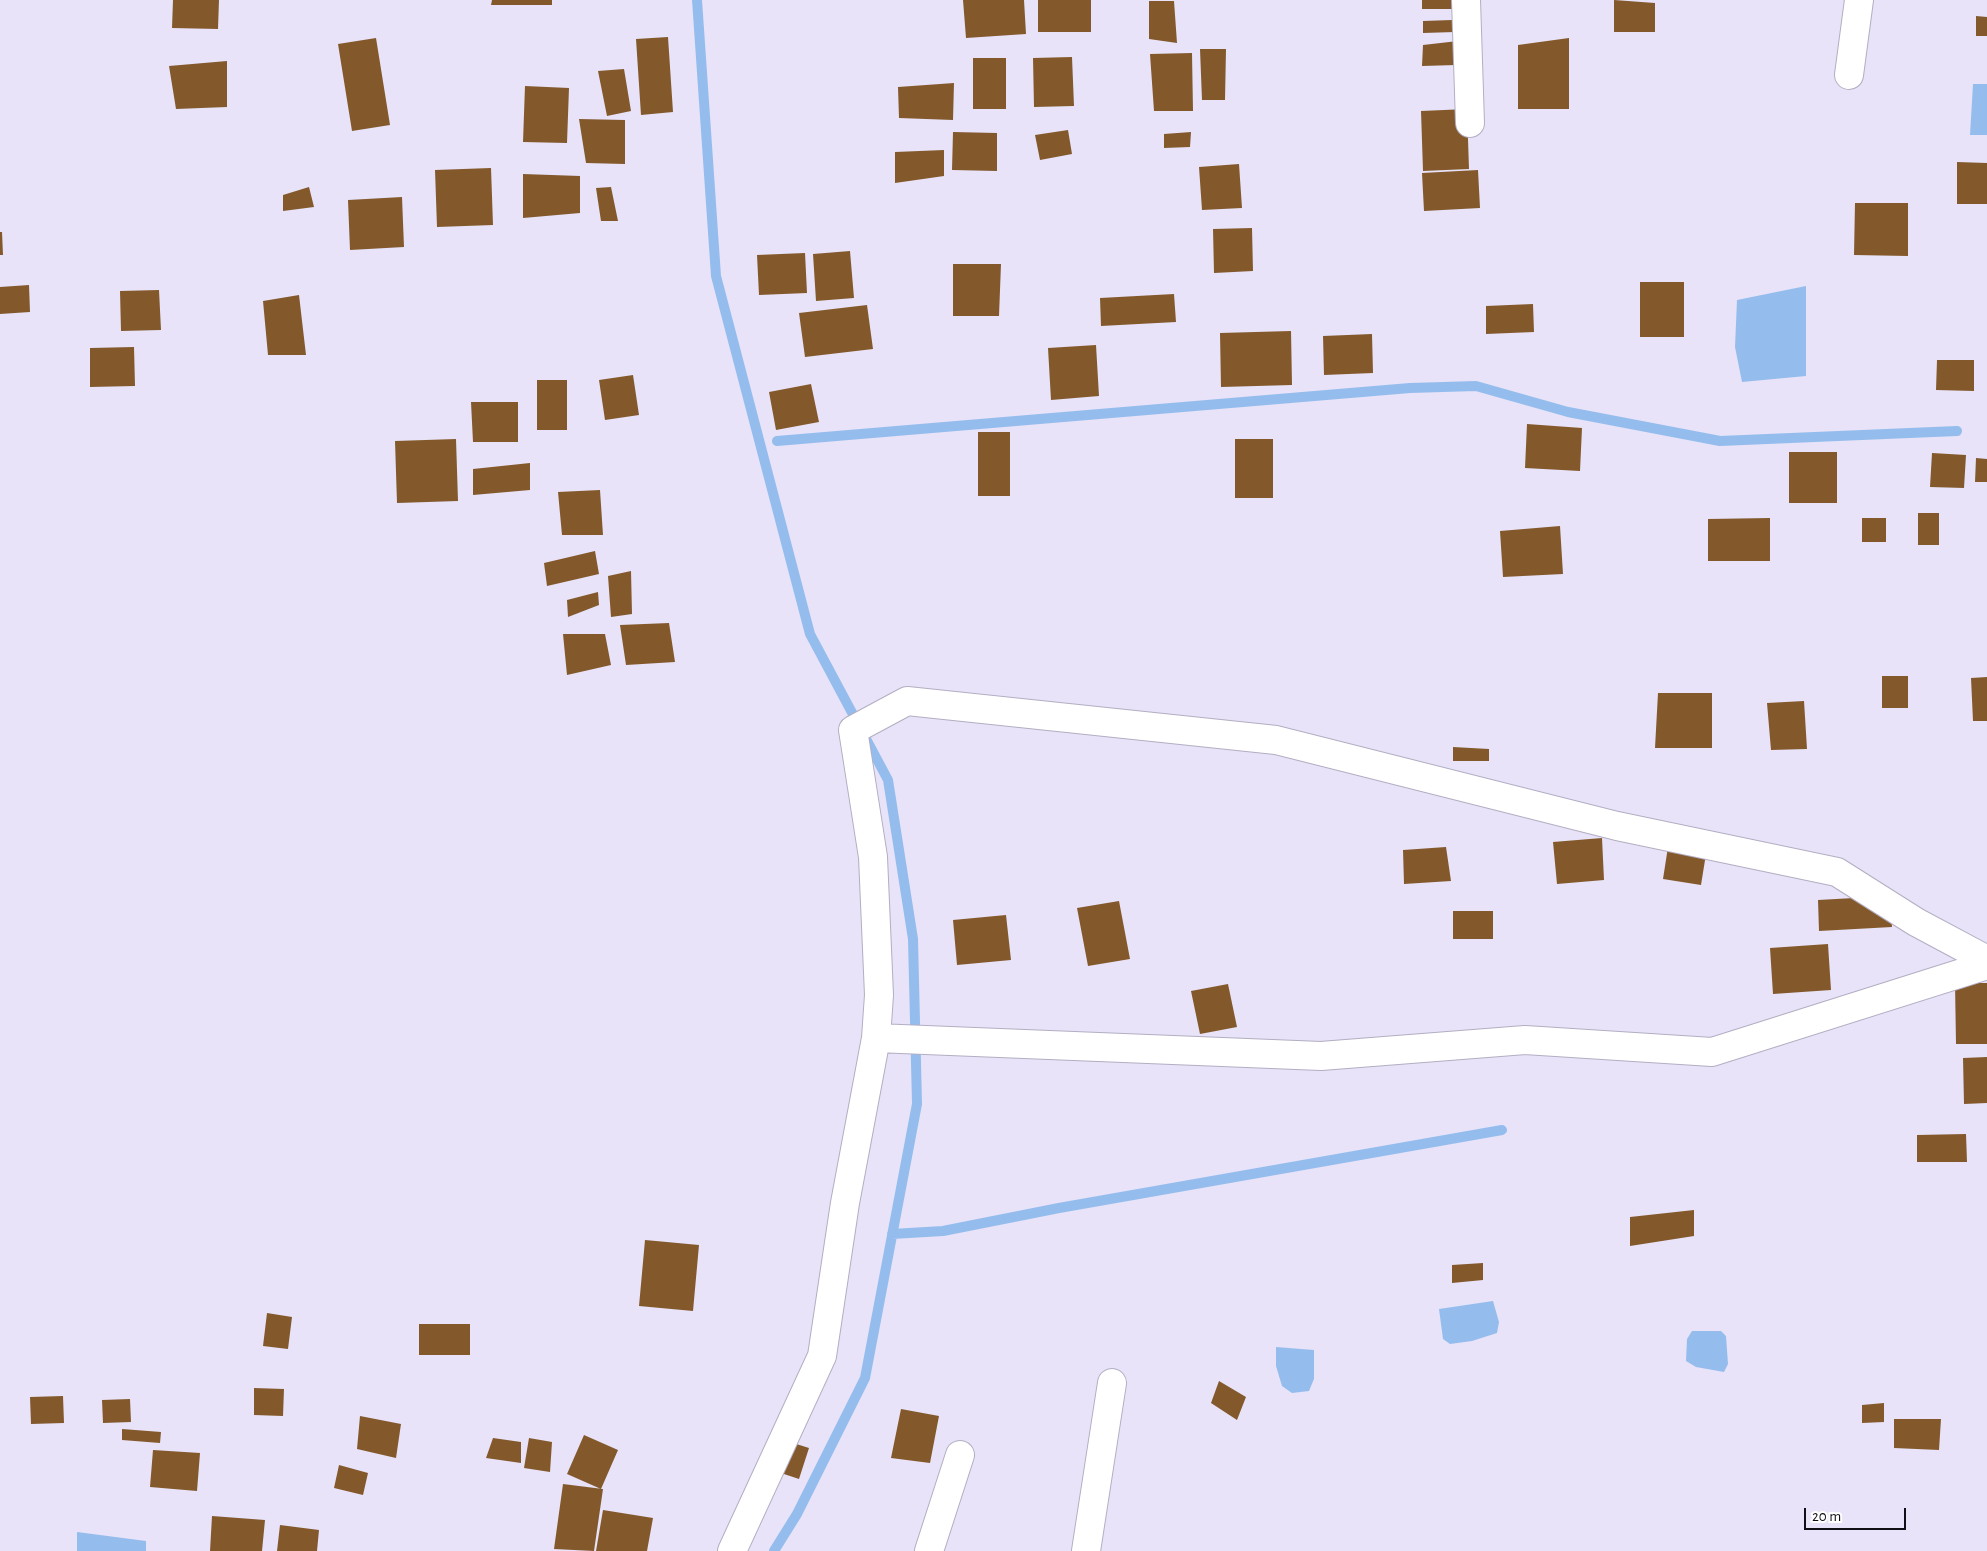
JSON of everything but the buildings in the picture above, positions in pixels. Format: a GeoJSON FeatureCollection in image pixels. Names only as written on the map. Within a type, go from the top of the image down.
{"type":"FeatureCollection","features":[{"type":"Feature","properties":{"kind":"street"},"geometry":{"type":"LineString","coordinates":[[1466,0],[1470,123]]}},
{"type":"Feature","properties":{"kind":"street"},"geometry":{"type":"LineString","coordinates":[[1849,75],[1859,0]]}},
{"type":"Feature","properties":{"kind":"street"},"geometry":{"type":"LineString","coordinates":[[732,1551],[822,1356],[845,1203],[876,1038],[879,995],[873,857],[853,730],[907,701],[1276,740],[1617,826],[1837,872],[1916,922],[1987,960]]}},
{"type":"Feature","properties":{"kind":"street"},"geometry":{"type":"LineString","coordinates":[[876,1038],[1321,1056],[1525,1040],[1712,1052],[1987,965]]}},
{"type":"Feature","properties":{"kind":"street"},"geometry":{"type":"LineString","coordinates":[[1086,1551],[1112,1384]]}},
{"type":"Feature","properties":{"kind":"street"},"geometry":{"type":"LineString","coordinates":[[929,1551],[960,1455]]}},
{"type":"Feature","properties":{"kind":"water"},"geometry":{"type":"Polygon","coordinates":[[[1973,84],[1987,84],[1987,135],[1970,135],[1973,84]]]}},
{"type":"Feature","properties":{"kind":"water"},"geometry":{"type":"Polygon","coordinates":[[[1806,286],[1806,376],[1742,382],[1735,347],[1737,300],[1806,286]]]}},
{"type":"Feature","properties":{"kind":"water"},"geometry":{"type":"Polygon","coordinates":[[[1493,1301],[1499,1322],[1497,1333],[1472,1341],[1450,1344],[1443,1339],[1439,1309],[1493,1301]]]}},
{"type":"Feature","properties":{"kind":"water"},"geometry":{"type":"Polygon","coordinates":[[[1692,1331],[1721,1331],[1726,1336],[1728,1364],[1724,1372],[1696,1367],[1686,1361],[1687,1339],[1692,1331]]]}},
{"type":"Feature","properties":{"kind":"water"},"geometry":{"type":"Polygon","coordinates":[[[1276,1347],[1314,1350],[1314,1379],[1309,1391],[1292,1393],[1282,1386],[1276,1366],[1276,1347]]]}},
{"type":"Feature","properties":{"kind":"water"},"geometry":{"type":"Polygon","coordinates":[[[77,1532],[146,1541],[146,1551],[77,1551],[77,1532]]]}},
{"type":"Feature","properties":{"kind":"waterway"},"geometry":{"type":"LineString","coordinates":[[697,0],[716,276],[810,634],[888,780],[913,939],[917,1104],[865,1378],[797,1514],[774,1551]]}},
{"type":"Feature","properties":{"kind":"waterway"},"geometry":{"type":"LineString","coordinates":[[777,441],[1410,388],[1476,386],[1568,412],[1720,441],[1957,431]]}},
{"type":"Feature","properties":{"kind":"waterway"},"geometry":{"type":"LineString","coordinates":[[892,1234],[943,1231],[1059,1208],[1502,1130]]}}]}
